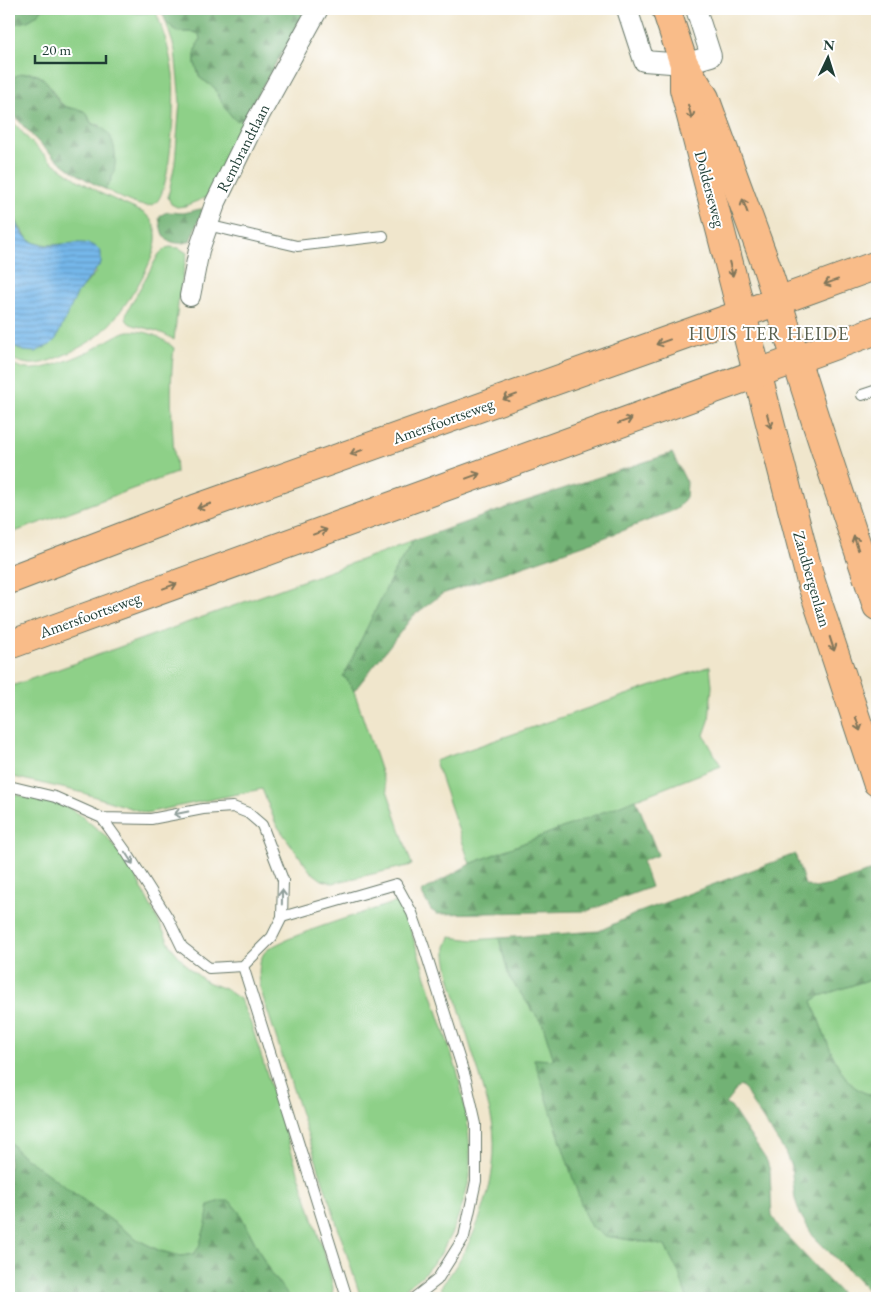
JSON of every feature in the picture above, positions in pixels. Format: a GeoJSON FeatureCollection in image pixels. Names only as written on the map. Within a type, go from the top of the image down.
{"type":"FeatureCollection","features":[{"type":"Feature","properties":{"kind":"main road","name":"Dolderseweg"},"geometry":{"type":"LineString","coordinates":[[666,9],[684,64],[705,98],[766,265],[796,359]]}},
{"type":"Feature","properties":{"kind":"main road","name":"Dolderseweg"},"geometry":{"type":"LineString","coordinates":[[684,64],[684,89],[757,373]]}},
{"type":"Feature","properties":{"kind":"main road","name":"Amersfoortseweg"},"geometry":{"type":"LineString","coordinates":[[9,580],[195,509],[877,265]]}},
{"type":"Feature","properties":{"kind":"main road","name":"Amersfoortseweg"},"geometry":{"type":"LineString","coordinates":[[9,644],[877,330]]}},
{"type":"Feature","properties":{"kind":"main road"},"geometry":{"type":"LineString","coordinates":[[796,359],[877,606]]}},
{"type":"Feature","properties":{"kind":"main road","name":"Zandbergenlaan"},"geometry":{"type":"LineString","coordinates":[[757,373],[812,582],[877,782]]}},
{"type":"Feature","properties":{"kind":"street","name":"Rembrandtlaan"},"geometry":{"type":"LineString","coordinates":[[190,296],[199,250],[215,204],[249,134],[318,9]]}},
{"type":"Feature","properties":{"kind":"street"},"geometry":{"type":"LineString","coordinates":[[628,9],[644,61],[684,64],[711,56],[696,9]]}},
{"type":"Feature","properties":{"kind":"lane"},"geometry":{"type":"LineString","coordinates":[[208,225],[297,246],[383,236]]}},
{"type":"Feature","properties":{"kind":"lane"},"geometry":{"type":"LineString","coordinates":[[862,395],[877,390]]}},
{"type":"Feature","properties":{"kind":"lane"},"geometry":{"type":"LineString","coordinates":[[9,786],[55,797],[102,818],[151,819],[203,809],[233,807],[248,813],[262,825],[282,880],[282,917],[272,937],[243,966],[209,968],[182,947],[168,918],[127,853],[102,818]]}},
{"type":"Feature","properties":{"kind":"lane"},"geometry":{"type":"LineString","coordinates":[[282,917],[396,884],[412,913],[425,950],[466,1080],[476,1124],[476,1181],[464,1237],[436,1280],[414,1298]]}},
{"type":"Feature","properties":{"kind":"lane"},"geometry":{"type":"LineString","coordinates":[[243,966],[346,1298]]}},
{"type":"Feature","properties":{"kind":"green space"},"geometry":{"type":"Polygon","coordinates":[[[9,9],[43,9],[28,21],[9,24],[9,9]]]}},
{"type":"Feature","properties":{"kind":"green space"},"geometry":{"type":"Polygon","coordinates":[[[43,9],[113,9],[138,13],[156,12],[170,58],[173,74],[173,102],[171,144],[165,183],[160,197],[154,204],[149,206],[136,204],[105,189],[113,175],[100,125],[93,124],[85,112],[62,104],[46,81],[36,74],[21,74],[9,81],[9,24],[28,21],[43,9]]]}},
{"type":"Feature","properties":{"kind":"green space"},"geometry":{"type":"Polygon","coordinates":[[[113,9],[305,9],[289,41],[243,119],[236,121],[224,107],[215,88],[200,78],[195,63],[197,45],[200,40],[199,34],[194,32],[178,32],[166,22],[162,12],[138,13],[113,9]]]}},
{"type":"Feature","properties":{"kind":"green space"},"geometry":{"type":"Polygon","coordinates":[[[166,22],[178,32],[194,32],[199,34],[201,40],[197,45],[195,64],[200,78],[215,88],[224,107],[235,120],[243,119],[242,128],[207,197],[185,206],[177,207],[171,204],[168,197],[175,163],[180,102],[175,50],[166,22]]]}},
{"type":"Feature","properties":{"kind":"green space"},"geometry":{"type":"Polygon","coordinates":[[[26,73],[41,77],[64,106],[85,112],[92,124],[101,127],[108,133],[113,142],[115,162],[114,172],[105,189],[75,173],[54,157],[9,109],[9,81],[26,73]]]}},
{"type":"Feature","properties":{"kind":"green space"},"geometry":{"type":"Polygon","coordinates":[[[9,117],[52,162],[100,193],[144,213],[152,221],[156,232],[156,240],[150,263],[126,304],[108,326],[100,334],[78,348],[59,357],[35,364],[9,358],[9,343],[23,351],[96,272],[78,243],[49,245],[35,243],[28,239],[19,226],[9,204],[9,117]]]}},
{"type":"Feature","properties":{"kind":"green space"},"geometry":{"type":"Polygon","coordinates":[[[203,209],[190,241],[176,243],[165,238],[159,218],[161,215],[170,212],[183,213],[203,209]]]}},
{"type":"Feature","properties":{"kind":"green space"},"geometry":{"type":"Polygon","coordinates":[[[170,247],[179,248],[187,253],[179,296],[174,340],[153,330],[136,326],[126,318],[128,310],[159,254],[170,247]]]}},
{"type":"Feature","properties":{"kind":"green space"},"geometry":{"type":"Polygon","coordinates":[[[128,331],[153,335],[164,340],[174,348],[171,404],[176,473],[9,534],[9,363],[27,369],[43,368],[82,355],[128,331]]]}},
{"type":"Feature","properties":{"kind":"green space"},"geometry":{"type":"Polygon","coordinates":[[[672,453],[687,483],[686,497],[677,509],[601,539],[442,594],[413,616],[354,691],[347,679],[343,677],[395,570],[413,541],[520,503],[672,453]]]}},
{"type":"Feature","properties":{"kind":"green space"},"geometry":{"type":"Polygon","coordinates":[[[413,541],[395,570],[343,677],[347,679],[354,691],[412,865],[333,883],[322,880],[310,871],[276,824],[262,789],[146,813],[80,792],[9,776],[9,687],[413,541]]]}},
{"type":"Feature","properties":{"kind":"green space"},"geometry":{"type":"Polygon","coordinates":[[[710,666],[712,686],[709,721],[704,735],[721,766],[470,864],[435,761],[710,666]]]}},
{"type":"Feature","properties":{"kind":"green space"},"geometry":{"type":"Polygon","coordinates":[[[9,793],[66,806],[107,837],[132,869],[172,948],[189,968],[205,981],[227,990],[240,999],[251,1024],[329,1269],[333,1287],[332,1298],[291,1298],[271,1274],[239,1212],[209,1205],[199,1247],[194,1254],[181,1256],[160,1251],[138,1240],[19,1153],[9,1141],[9,793]]]}},
{"type":"Feature","properties":{"kind":"green space"},"geometry":{"type":"Polygon","coordinates":[[[636,799],[658,855],[642,861],[651,887],[587,911],[437,914],[431,910],[421,892],[470,864],[636,799]]]}},
{"type":"Feature","properties":{"kind":"green space"},"geometry":{"type":"Polygon","coordinates":[[[795,854],[805,885],[815,888],[830,885],[877,869],[877,977],[820,996],[812,1001],[830,1050],[843,1074],[859,1090],[877,1096],[877,1298],[874,1298],[813,1236],[800,1214],[795,1199],[791,1167],[785,1152],[752,1103],[745,1089],[740,1085],[725,1104],[731,1107],[767,1161],[770,1171],[772,1216],[781,1230],[845,1298],[687,1298],[679,1273],[665,1246],[606,1236],[591,1227],[584,1213],[534,1059],[554,1060],[543,1025],[509,977],[499,938],[599,931],[637,913],[795,854]]]}},
{"type":"Feature","properties":{"kind":"green space"},"geometry":{"type":"Polygon","coordinates":[[[397,902],[404,910],[458,1074],[467,1118],[470,1177],[454,1228],[440,1255],[423,1275],[393,1298],[361,1298],[261,991],[259,967],[264,953],[286,940],[397,902]]]}},
{"type":"Feature","properties":{"kind":"green space"},"geometry":{"type":"Polygon","coordinates":[[[450,937],[474,940],[499,938],[509,977],[543,1025],[554,1060],[534,1059],[606,1236],[665,1246],[679,1273],[687,1298],[457,1298],[440,1288],[464,1252],[483,1209],[493,1165],[494,1142],[492,1121],[448,969],[446,947],[450,937]]]}},
{"type":"Feature","properties":{"kind":"green space"},"geometry":{"type":"Polygon","coordinates":[[[877,977],[877,1096],[859,1090],[843,1074],[830,1050],[812,1001],[820,996],[877,977]]]}},
{"type":"Feature","properties":{"kind":"green space"},"geometry":{"type":"Polygon","coordinates":[[[9,1141],[19,1153],[138,1240],[160,1251],[181,1256],[194,1254],[199,1247],[209,1205],[220,1201],[230,1201],[239,1212],[271,1274],[291,1298],[9,1298],[9,1141]]]}},
{"type":"Feature","properties":{"kind":"water"},"geometry":{"type":"Polygon","coordinates":[[[9,204],[21,231],[34,243],[43,245],[89,244],[97,247],[101,252],[101,263],[77,294],[56,339],[50,345],[35,352],[23,351],[9,343],[9,204]]]}},
{"type":"Feature","properties":{"kind":"district","name":"HUIS TER HEIDE"},"geometry":{"type":"Point","coordinates":[769,333]}}]}
